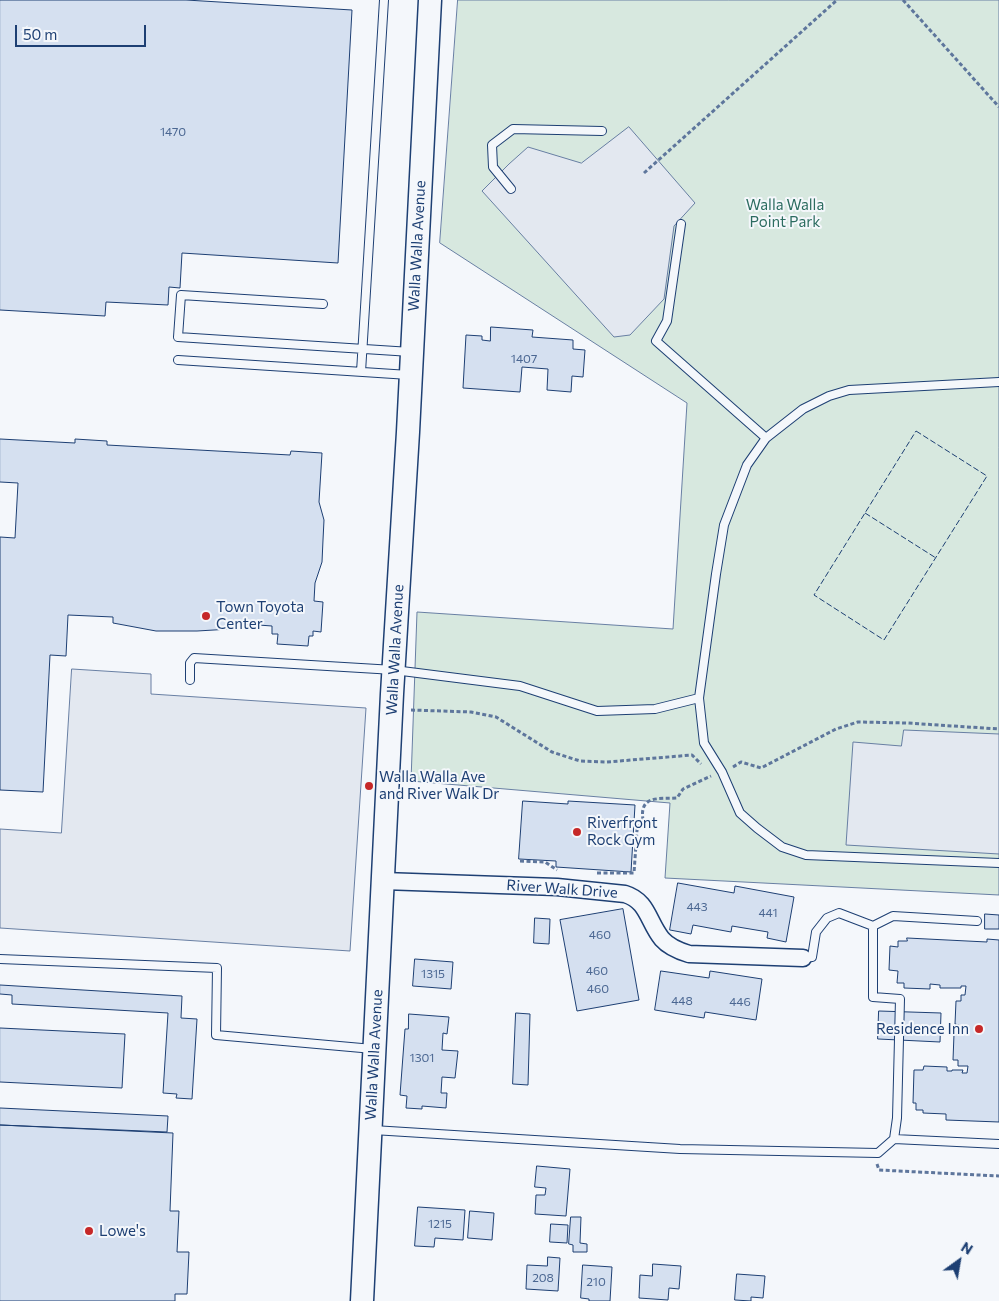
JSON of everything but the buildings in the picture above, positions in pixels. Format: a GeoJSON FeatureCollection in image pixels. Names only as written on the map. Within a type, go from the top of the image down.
{"type":"FeatureCollection","features":[{"type":"Feature","properties":{"kind":"street","name":"Walla Walla Avenue"},"geometry":{"type":"LineString","coordinates":[[362,1301],[430,0]]}},
{"type":"Feature","properties":{"kind":"street","name":"River Walk Drive"},"geometry":{"type":"LineString","coordinates":[[383,881],[557,887],[624,894],[632,896],[638,901],[645,909],[661,938],[678,951],[689,954],[803,958]]}},
{"type":"Feature","properties":{"kind":"lane"},"geometry":{"type":"LineString","coordinates":[[360,372],[384,0]]}},
{"type":"Feature","properties":{"kind":"lane"},"geometry":{"type":"LineString","coordinates":[[511,188],[493,167],[492,145],[513,129],[602,131]]}},
{"type":"Feature","properties":{"kind":"lane"},"geometry":{"type":"LineString","coordinates":[[681,224],[667,321],[656,341],[766,438]]}},
{"type":"Feature","properties":{"kind":"lane"},"geometry":{"type":"LineString","coordinates":[[323,304],[181,295],[178,337],[412,352]]}},
{"type":"Feature","properties":{"kind":"lane"},"geometry":{"type":"LineString","coordinates":[[178,360],[410,376]]}},
{"type":"Feature","properties":{"kind":"lane"},"geometry":{"type":"LineString","coordinates":[[999,382],[849,390],[829,396],[803,409],[766,438],[747,465],[724,525],[700,698],[704,743],[722,772],[740,812],[782,847],[806,855],[999,863]]}},
{"type":"Feature","properties":{"kind":"lane"},"geometry":{"type":"LineString","coordinates":[[190,680],[190,663],[194,658],[394,670],[520,686],[597,712],[655,709],[700,698]]}},
{"type":"Feature","properties":{"kind":"lane"},"geometry":{"type":"LineString","coordinates":[[803,958],[812,957],[816,932],[827,918],[839,913],[873,926],[893,916],[977,920]]}},
{"type":"Feature","properties":{"kind":"lane"},"geometry":{"type":"LineString","coordinates":[[370,1130],[680,1149],[878,1153],[894,1139],[897,1118],[900,999],[873,997],[873,926]]}},
{"type":"Feature","properties":{"kind":"lane"},"geometry":{"type":"LineString","coordinates":[[0,960],[217,968],[216,1035],[374,1049]]}},
{"type":"Feature","properties":{"kind":"lane"},"geometry":{"type":"LineString","coordinates":[[894,1139],[999,1144]]}},
{"type":"Feature","properties":{"kind":"path"},"geometry":{"type":"LineString","coordinates":[[644,173],[837,0]]}},
{"type":"Feature","properties":{"kind":"path"},"geometry":{"type":"LineString","coordinates":[[903,0],[999,107]]}},
{"type":"Feature","properties":{"kind":"path"},"geometry":{"type":"LineString","coordinates":[[392,708],[471,712],[496,717],[552,752],[580,761],[607,762],[692,755],[702,764],[710,777]]}},
{"type":"Feature","properties":{"kind":"path"},"geometry":{"type":"LineString","coordinates":[[588,873],[634,873],[637,830],[643,820],[642,813],[646,804],[651,799],[676,798],[683,789],[741,762],[761,768],[836,729],[858,722],[999,729]]}},
{"type":"Feature","properties":{"kind":"path"},"geometry":{"type":"LineString","coordinates":[[520,861],[545,862],[560,872]]}},
{"type":"Feature","properties":{"kind":"path"},"geometry":{"type":"LineString","coordinates":[[875,1153],[879,1170],[999,1176]]}},
{"type":"Feature","properties":{"kind":"green space","name":"Walla Walla Point Park"},"geometry":{"type":"Polygon","coordinates":[[[458,0],[999,0],[999,895],[665,878],[670,803],[411,781],[417,612],[673,629],[687,403],[440,243],[458,0]]]}},
{"type":"Feature","properties":{"kind":"shaded area"},"geometry":{"type":"Polygon","coordinates":[[[629,127],[695,203],[674,226],[664,299],[630,335],[614,337],[482,191],[528,147],[581,163],[629,127]]]}},
{"type":"Feature","properties":{"kind":"shaded area"},"geometry":{"type":"Polygon","coordinates":[[[72,669],[151,674],[151,694],[366,708],[350,951],[0,928],[0,829],[61,833],[72,669]]]}},
{"type":"Feature","properties":{"kind":"shaded area"},"geometry":{"type":"Polygon","coordinates":[[[904,730],[999,734],[999,854],[846,845],[853,742],[901,746],[904,730]]]}},
{"type":"Feature","properties":{"kind":"fence"},"geometry":{"type":"LineString","coordinates":[[916,431],[987,476],[884,640],[814,595],[916,431]]}},
{"type":"Feature","properties":{"kind":"fence"},"geometry":{"type":"LineString","coordinates":[[865,513],[936,558]]}},
{"type":"Feature","properties":{"kind":"place","name":"Town Toyota Center"},"geometry":{"type":"Point","coordinates":[206,616]}},
{"type":"Feature","properties":{"kind":"place","name":"Walla Walla Ave and River Walk Dr"},"geometry":{"type":"Point","coordinates":[369,786]}},
{"type":"Feature","properties":{"kind":"place","name":"Riverfront Rock Gym"},"geometry":{"type":"Point","coordinates":[577,832]}},
{"type":"Feature","properties":{"kind":"place","name":"Residence Inn"},"geometry":{"type":"Point","coordinates":[979,1029]}},
{"type":"Feature","properties":{"kind":"place","name":"Lowe's"},"geometry":{"type":"Point","coordinates":[89,1231]}}]}
